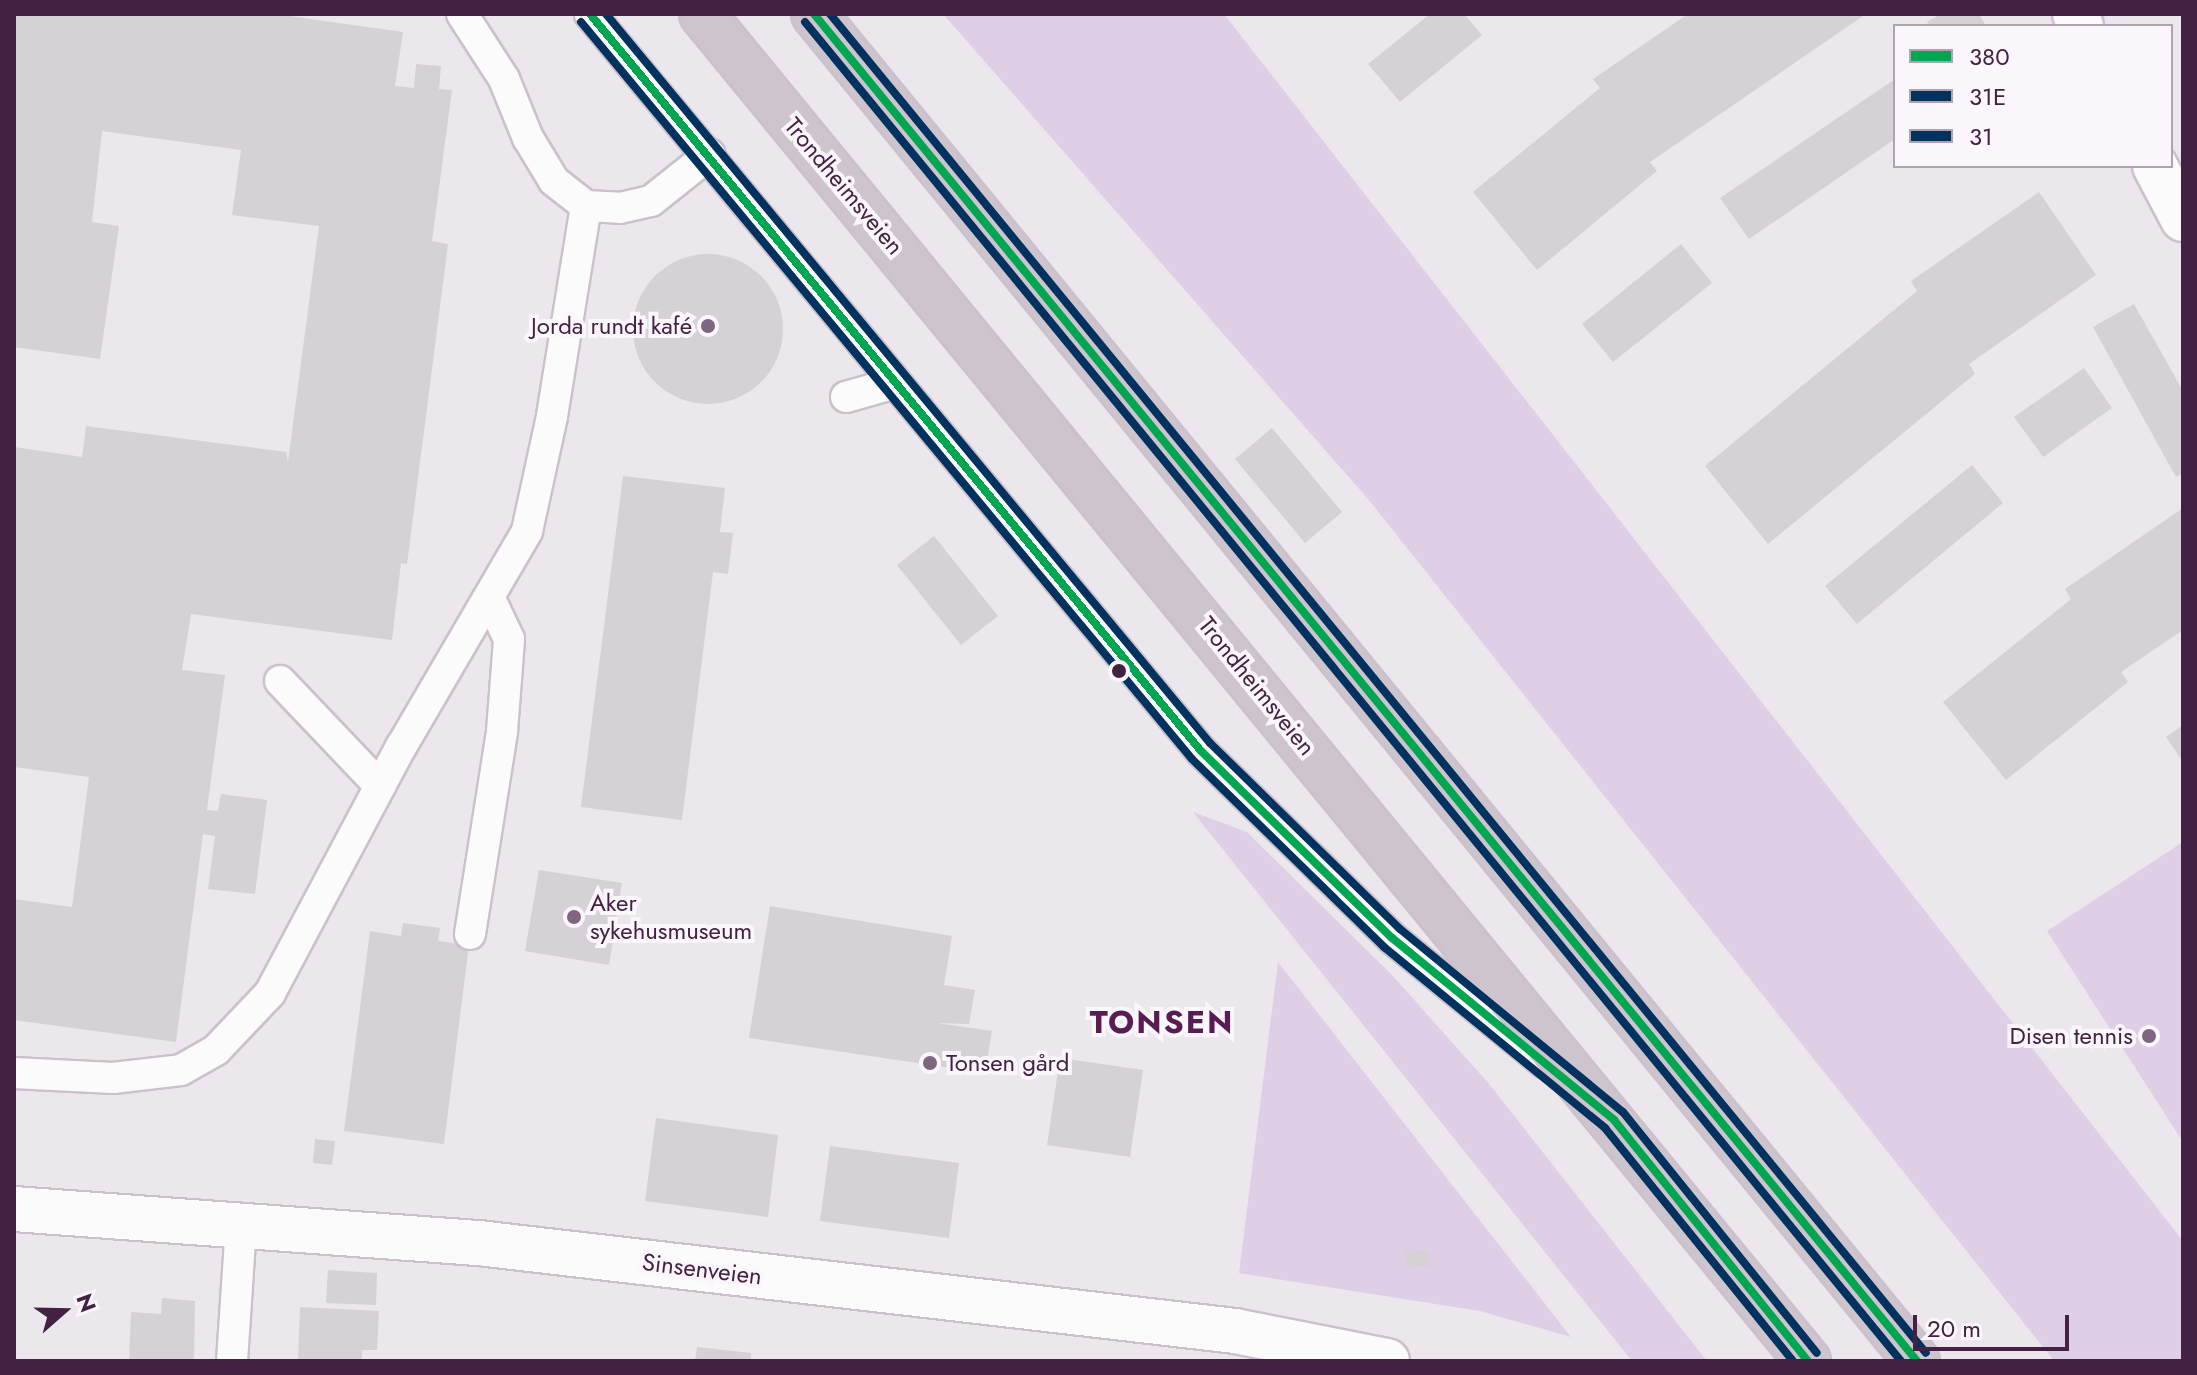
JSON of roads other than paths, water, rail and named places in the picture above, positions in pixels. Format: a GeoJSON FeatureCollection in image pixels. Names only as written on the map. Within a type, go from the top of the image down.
{"type":"FeatureCollection","features":[{"type":"Feature","properties":{"kind":"highway","name":"Trondheimsveien"},"geometry":{"type":"LineString","coordinates":[[702,14],[1614,1120],[1808,1361]]}},
{"type":"Feature","properties":{"kind":"highway"},"geometry":{"type":"LineString","coordinates":[[814,14],[1917,1361]]}},
{"type":"Feature","properties":{"kind":"street"},"geometry":{"type":"LineString","coordinates":[[2156,168],[2183,219]]}},
{"type":"Feature","properties":{"kind":"street","name":"Sinsenveien"},"geometry":{"type":"LineString","coordinates":[[14,1209],[487,1244],[1226,1346],[1387,1361]]}},
{"type":"Feature","properties":{"kind":"lane"},"geometry":{"type":"LineString","coordinates":[[462,14],[504,79],[528,138],[554,181],[586,206],[620,208],[651,201],[710,154]]}},
{"type":"Feature","properties":{"kind":"lane"},"geometry":{"type":"LineString","coordinates":[[590,14],[710,154],[895,383],[1201,751],[1392,938],[1614,1120]]}},
{"type":"Feature","properties":{"kind":"lane"},"geometry":{"type":"LineString","coordinates":[[14,1073],[113,1078],[181,1070],[216,1050],[270,993],[380,786],[527,531],[552,416],[586,206]]}},
{"type":"Feature","properties":{"kind":"lane"},"geometry":{"type":"LineString","coordinates":[[846,397],[895,383]]}},
{"type":"Feature","properties":{"kind":"lane"},"geometry":{"type":"LineString","coordinates":[[470,934],[502,731],[509,639],[490,599]]}},
{"type":"Feature","properties":{"kind":"lane"},"geometry":{"type":"LineString","coordinates":[[280,681],[380,786]]}},
{"type":"Feature","properties":{"kind":"lane"},"geometry":{"type":"LineString","coordinates":[[232,1361],[241,1226]]}},
{"type":"Feature","properties":{"kind":"place","name":"Jorda rundt kafé"},"geometry":{"type":"Point","coordinates":[708,326]}},
{"type":"Feature","properties":{"kind":"place","name":"Aker sykehusmuseum"},"geometry":{"type":"Point","coordinates":[574,917]}},
{"type":"Feature","properties":{"kind":"place","name":"Disen tennis"},"geometry":{"type":"Point","coordinates":[2149,1036]}},
{"type":"Feature","properties":{"kind":"place","name":"Tonsen gård"},"geometry":{"type":"Point","coordinates":[930,1063]}},
{"type":"Feature","properties":{"kind":"district","name":"TONSEN"},"geometry":{"type":"Point","coordinates":[1162,1022]}}]}
